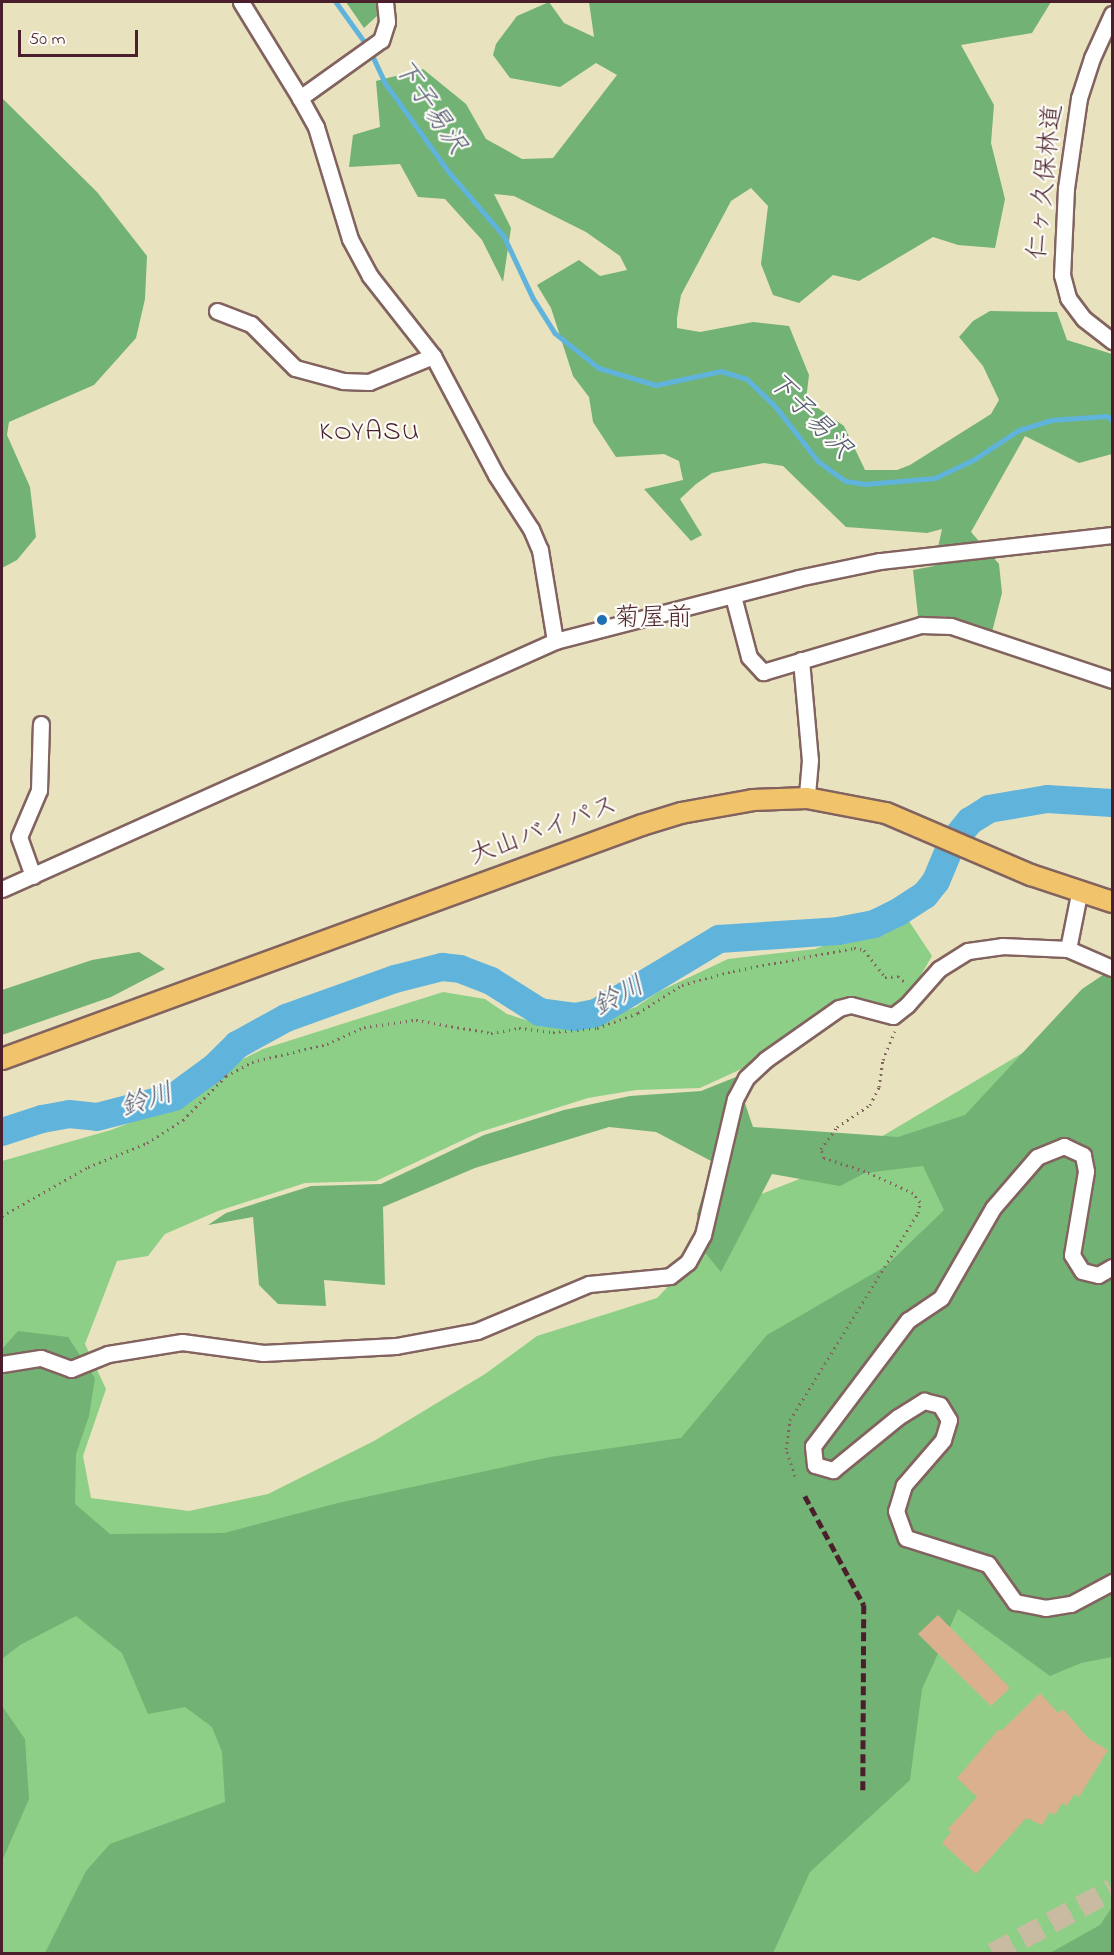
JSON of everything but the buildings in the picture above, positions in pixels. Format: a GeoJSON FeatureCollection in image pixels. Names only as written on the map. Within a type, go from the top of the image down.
{"type":"FeatureCollection","features":[{"type":"Feature","properties":{"kind":"main road","name":"大山バイパス"},"geometry":{"type":"LineString","coordinates":[[2,1059],[642,825],[718,805],[807,798],[886,813],[1079,894],[1113,903]]}},
{"type":"Feature","properties":{"kind":"street"},"geometry":{"type":"LineString","coordinates":[[241,2],[316,128],[350,239],[370,276],[433,356],[540,550],[555,641]]}},
{"type":"Feature","properties":{"kind":"street"},"geometry":{"type":"LineString","coordinates":[[300,98],[381,40],[387,22],[385,2]]}},
{"type":"Feature","properties":{"kind":"street","name":"仁ヶ久保林道"},"geometry":{"type":"LineString","coordinates":[[1113,14],[1079,98],[1066,188],[1062,275],[1068,298],[1084,320],[1113,341]]}},
{"type":"Feature","properties":{"kind":"street"},"geometry":{"type":"LineString","coordinates":[[217,311],[251,324],[295,368],[343,381],[369,382],[433,356]]}},
{"type":"Feature","properties":{"kind":"street"},"geometry":{"type":"LineString","coordinates":[[2,889],[555,641],[880,561],[1113,535]]}},
{"type":"Feature","properties":{"kind":"street"},"geometry":{"type":"LineString","coordinates":[[733,596],[749,657],[763,672],[921,625],[951,626],[1113,680]]}},
{"type":"Feature","properties":{"kind":"street"},"geometry":{"type":"LineString","coordinates":[[801,660],[810,760],[807,798]]}},
{"type":"Feature","properties":{"kind":"street"},"geometry":{"type":"LineString","coordinates":[[33,876],[19,837],[39,790],[41,724]]}},
{"type":"Feature","properties":{"kind":"street"},"geometry":{"type":"LineString","coordinates":[[1068,949],[1079,894]]}},
{"type":"Feature","properties":{"kind":"street"},"geometry":{"type":"LineString","coordinates":[[2,1364],[40,1358],[71,1369],[108,1354],[182,1342],[263,1353],[396,1346],[477,1331],[588,1284],[670,1276],[688,1263],[703,1235],[735,1099],[746,1078],[839,1008],[851,1005],[892,1016],[915,996],[939,969],[968,951],[1002,946],[1068,949],[1113,968]]}},
{"type":"Feature","properties":{"kind":"street"},"geometry":{"type":"LineString","coordinates":[[1113,1267],[1098,1275],[1082,1271],[1072,1255],[1086,1172],[1083,1155],[1064,1146],[1037,1157],[993,1208],[941,1298],[908,1320],[813,1446],[814,1465],[833,1470],[898,1417],[924,1401],[940,1405],[949,1420],[943,1440],[904,1485],[896,1511],[906,1538],[988,1564],[1016,1602],[1045,1608],[1071,1604],[1113,1582]]}},
{"type":"Feature","properties":{"kind":"path"},"geometry":{"type":"LineString","coordinates":[[2,1216],[88,1167],[147,1143],[183,1120],[226,1076],[252,1062],[327,1044],[384,1022],[427,1021],[491,1033],[519,1028],[553,1032],[597,1028],[638,1013],[682,985],[733,971],[854,948],[864,950],[885,977],[898,976],[906,982],[915,996]]}},
{"type":"Feature","properties":{"kind":"path"},"geometry":{"type":"LineString","coordinates":[[795,1476],[786,1449],[790,1420],[918,1213],[920,1202],[913,1193],[865,1171],[824,1158],[821,1149],[837,1127],[870,1105],[879,1087],[883,1060],[896,1028]]}},
{"type":"Feature","properties":{"kind":"green space"},"geometry":{"type":"Polygon","coordinates":[[[346,2],[392,2],[364,28],[346,2]]]}},
{"type":"Feature","properties":{"kind":"green space"},"geometry":{"type":"Polygon","coordinates":[[[549,2],[564,23],[594,37],[589,2],[1051,2],[1032,33],[961,45],[994,105],[991,143],[1005,199],[995,248],[958,245],[933,237],[859,281],[833,275],[799,303],[773,295],[761,264],[768,206],[751,188],[731,201],[681,295],[677,318],[677,328],[700,332],[753,322],[789,326],[809,375],[806,400],[844,426],[865,470],[897,470],[910,465],[991,414],[999,400],[983,366],[959,337],[973,321],[990,311],[1057,312],[1067,340],[1112,354],[1112,454],[1079,463],[1025,436],[971,532],[999,564],[1002,593],[992,632],[944,616],[918,616],[913,570],[934,566],[942,529],[927,533],[846,527],[783,466],[764,463],[712,473],[696,484],[680,499],[702,535],[691,541],[644,489],[683,480],[679,461],[664,454],[616,457],[593,422],[589,397],[573,376],[551,308],[537,285],[579,260],[600,276],[627,270],[620,256],[586,232],[514,196],[494,194],[511,228],[503,282],[482,240],[445,199],[418,197],[400,164],[349,167],[353,135],[380,127],[376,81],[423,69],[466,104],[486,139],[522,159],[553,158],[617,75],[596,63],[560,87],[510,78],[493,55],[496,44],[517,16],[549,2]]]}},
{"type":"Feature","properties":{"kind":"green space"},"geometry":{"type":"Polygon","coordinates":[[[2,98],[97,192],[147,256],[145,299],[136,338],[94,385],[9,422],[7,435],[30,487],[36,537],[17,560],[2,568],[2,98]]]}},
{"type":"Feature","properties":{"kind":"green space"},"geometry":{"type":"Polygon","coordinates":[[[905,915],[932,956],[910,994],[897,1007],[883,1010],[866,1000],[849,999],[750,1065],[700,1088],[636,1090],[588,1098],[480,1132],[376,1181],[305,1183],[218,1211],[165,1234],[148,1256],[117,1261],[85,1344],[106,1389],[83,1456],[91,1498],[189,1511],[268,1494],[374,1441],[485,1374],[537,1336],[657,1298],[754,1197],[830,1167],[1112,1000],[1112,1953],[759,1953],[250,1750],[261,1856],[128,1953],[2,1954],[2,1161],[111,1130],[184,1102],[223,1069],[263,1049],[443,992],[485,999],[507,1014],[535,1023],[587,1024],[636,1007],[658,992],[728,959],[815,949],[905,915]]]}},
{"type":"Feature","properties":{"kind":"green space"},"geometry":{"type":"Polygon","coordinates":[[[139,952],[165,969],[111,997],[2,1035],[2,990],[92,960],[139,952]]]}},
{"type":"Feature","properties":{"kind":"green space"},"geometry":{"type":"Polygon","coordinates":[[[1112,969],[1112,1657],[1081,1663],[1050,1676],[958,1609],[922,1689],[910,1780],[810,1872],[773,1953],[45,1953],[86,1871],[110,1844],[225,1802],[222,1752],[212,1727],[185,1707],[148,1714],[122,1653],[76,1616],[20,1645],[2,1659],[2,1349],[18,1331],[68,1337],[95,1378],[89,1416],[76,1454],[75,1504],[110,1534],[224,1533],[338,1503],[550,1457],[681,1438],[767,1335],[886,1266],[944,1210],[923,1166],[865,1173],[840,1186],[772,1174],[721,1272],[702,1249],[697,1214],[713,1162],[656,1132],[609,1127],[475,1168],[383,1207],[385,1285],[324,1280],[326,1306],[278,1304],[259,1285],[253,1217],[208,1225],[226,1213],[311,1186],[381,1184],[484,1135],[564,1110],[630,1096],[701,1091],[736,1077],[753,1127],[898,1137],[965,1115],[1082,989],[1112,969]]]}},
{"type":"Feature","properties":{"kind":"green space"},"geometry":{"type":"Polygon","coordinates":[[[2,1706],[25,1739],[29,1799],[2,1861],[2,1706]]]}},
{"type":"Feature","properties":{"kind":"green space"},"geometry":{"type":"Polygon","coordinates":[[[1112,1907],[1112,1953],[1050,1953],[1100,1925],[1112,1907]]]}},
{"type":"Feature","properties":{"kind":"waterway","name":"下子易沢"},"geometry":{"type":"LineString","coordinates":[[336,2],[369,48],[386,84],[449,172],[504,236],[533,298],[555,333],[599,368],[656,385],[721,371],[747,379],[776,407],[818,461],[846,481],[865,484],[935,478],[975,459],[1019,430],[1051,420],[1107,416],[1112,420]]}},
{"type":"Feature","properties":{"kind":"waterway","name":"鈴川"},"geometry":{"type":"LineString","coordinates":[[2,1132],[42,1119],[69,1114],[97,1117],[174,1097],[215,1067],[237,1045],[286,1018],[395,979],[442,967],[460,969],[491,981],[540,1012],[575,1017],[596,1013],[719,939],[838,931],[874,924],[897,913],[925,895],[936,881],[952,843],[970,821],[989,809],[1047,799],[1112,803]]}},
{"type":"Feature","properties":{"kind":"tunnel"},"geometry":{"type":"LineString","coordinates":[[993,1954],[1112,1890]]}},
{"type":"Feature","properties":{"kind":"railway"},"geometry":{"type":"LineString","coordinates":[[805,1496],[864,1605],[863,1790]]}},
{"type":"Feature","properties":{"kind":"place","name":"菊屋前"},"geometry":{"type":"Point","coordinates":[602,620]}},
{"type":"Feature","properties":{"kind":"district","name":"KOYASU"},"geometry":{"type":"Point","coordinates":[370,433]}}]}
